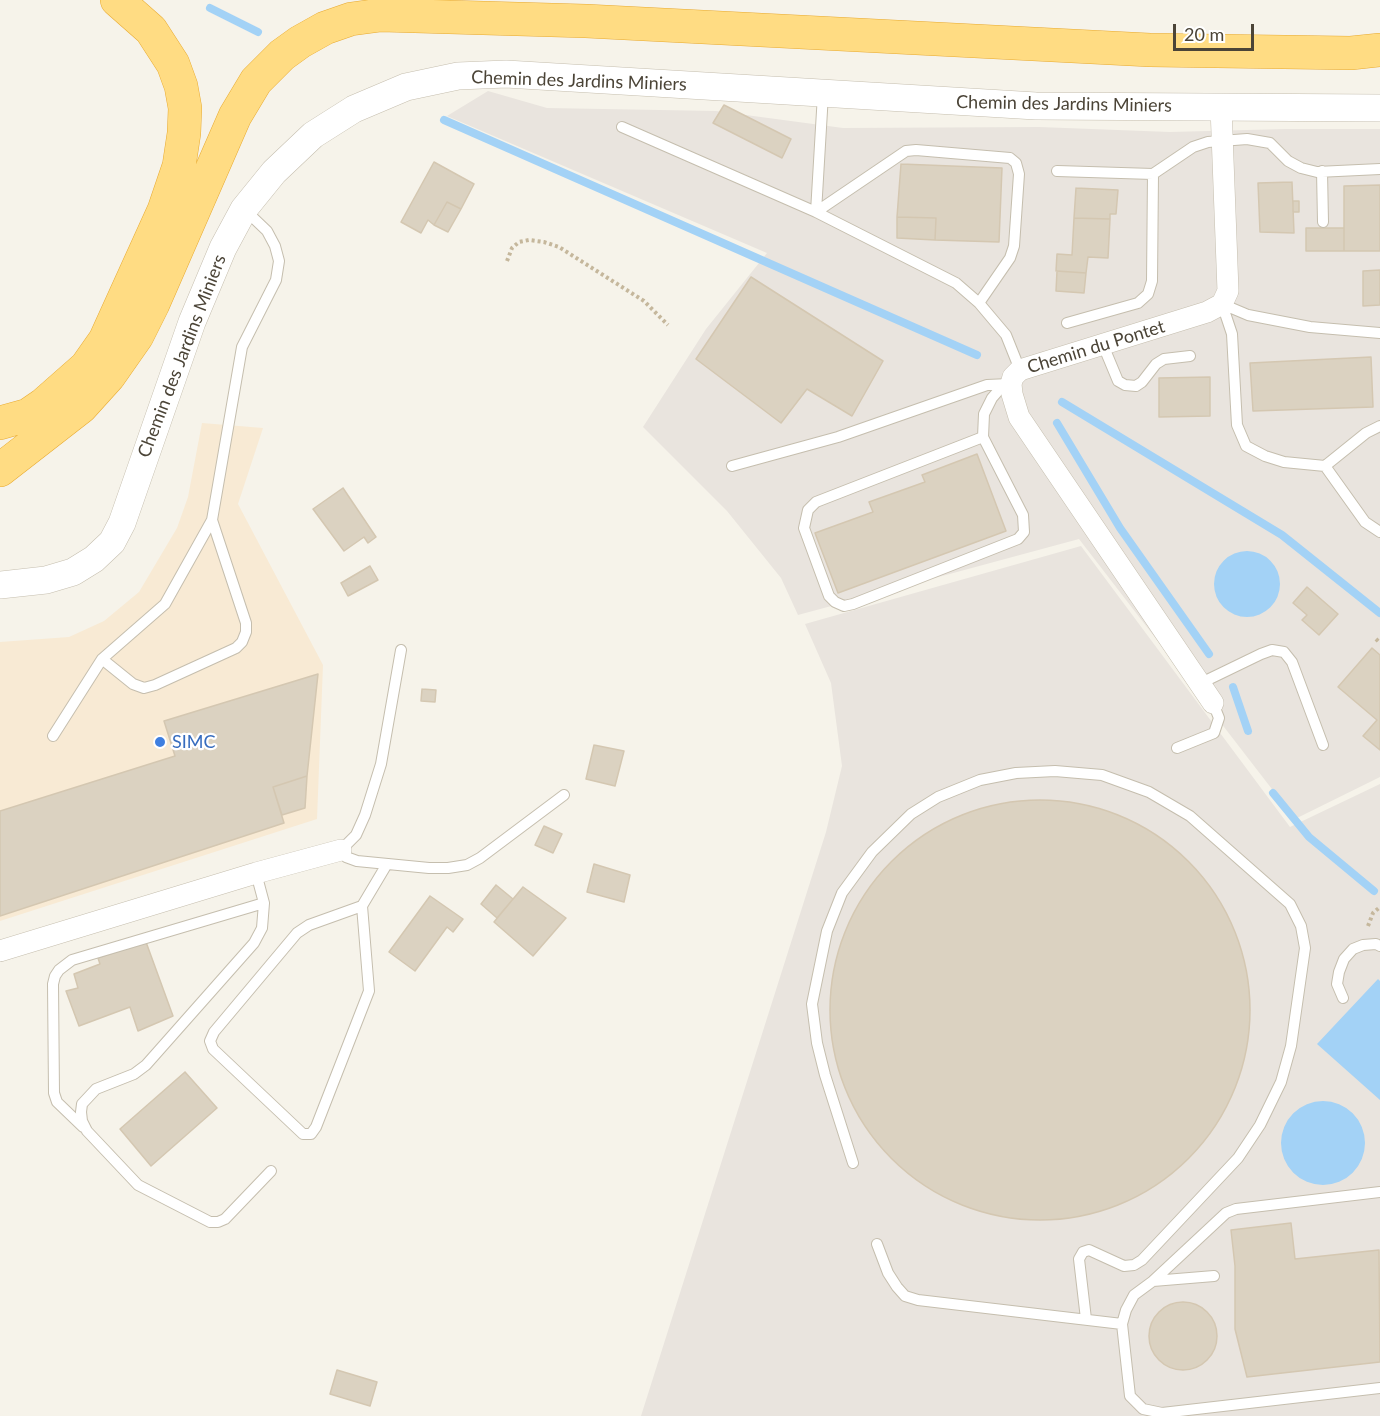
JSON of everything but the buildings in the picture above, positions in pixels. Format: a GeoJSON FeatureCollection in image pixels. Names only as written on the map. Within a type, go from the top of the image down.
{"type":"FeatureCollection","features":[{"type":"Feature","properties":{"kind":"highway"},"geometry":{"type":"LineString","coordinates":[[0,423],[28,415],[44,404],[86,367],[105,340],[164,210],[179,166],[185,108],[181,86],[173,64],[151,30],[117,0]]}},
{"type":"Feature","properties":{"kind":"highway"},"geometry":{"type":"LineString","coordinates":[[619,0],[924,22],[1190,34],[1380,34]]}},
{"type":"Feature","properties":{"kind":"highway"},"geometry":{"type":"LineString","coordinates":[[0,470],[81,407],[109,376],[137,336],[235,116],[256,81],[282,55],[300,42],[325,28],[351,19],[381,15],[586,21],[1149,50],[1351,53],[1380,50]]}},
{"type":"Feature","properties":{"kind":"street","name":"Chemin des Jardins Miniers"},"geometry":{"type":"LineString","coordinates":[[0,563],[13,584],[46,580],[73,572],[94,559],[112,542],[122,523],[192,322],[223,248],[244,209],[290,156],[334,120],[373,100],[406,87],[458,76],[506,74],[1036,106],[1380,108]]}},
{"type":"Feature","properties":{"kind":"street"},"geometry":{"type":"LineString","coordinates":[[1221,108],[1228,291],[1222,304]]}},
{"type":"Feature","properties":{"kind":"street","name":"Chemin du Pontet"},"geometry":{"type":"LineString","coordinates":[[1212,703],[1018,417],[1015,377],[1103,345],[1207,312],[1222,304]]}},
{"type":"Feature","properties":{"kind":"street"},"geometry":{"type":"LineString","coordinates":[[0,951],[256,873],[341,850]]}},
{"type":"Feature","properties":{"kind":"lane"},"geometry":{"type":"LineString","coordinates":[[816,212],[823,94]]}},
{"type":"Feature","properties":{"kind":"lane"},"geometry":{"type":"LineString","coordinates":[[622,127],[816,212],[956,283],[979,303],[1006,335],[1015,377]]}},
{"type":"Feature","properties":{"kind":"lane"},"geometry":{"type":"LineString","coordinates":[[1057,171],[1153,174],[1193,147],[1208,142],[1247,139],[1270,143],[1288,161],[1301,168],[1322,171],[1380,170]]}},
{"type":"Feature","properties":{"kind":"lane"},"geometry":{"type":"LineString","coordinates":[[816,212],[906,152],[916,150],[1010,158],[1016,163],[1019,174],[1014,246],[1010,258],[979,303]]}},
{"type":"Feature","properties":{"kind":"lane"},"geometry":{"type":"LineString","coordinates":[[1322,171],[1323,222]]}},
{"type":"Feature","properties":{"kind":"lane"},"geometry":{"type":"LineString","coordinates":[[1067,323],[1138,303],[1148,294],[1152,281],[1153,174]]}},
{"type":"Feature","properties":{"kind":"lane"},"geometry":{"type":"LineString","coordinates":[[53,736],[102,659],[165,604],[212,520],[242,347],[273,285],[279,261],[275,246],[267,231],[244,209]]}},
{"type":"Feature","properties":{"kind":"lane"},"geometry":{"type":"LineString","coordinates":[[1222,304],[1248,315],[1310,327],[1380,333]]}},
{"type":"Feature","properties":{"kind":"lane"},"geometry":{"type":"LineString","coordinates":[[1222,304],[1232,334],[1237,425],[1246,446],[1265,456],[1284,462],[1326,466],[1366,433],[1380,426]]}},
{"type":"Feature","properties":{"kind":"lane"},"geometry":{"type":"LineString","coordinates":[[1103,345],[1118,381],[1125,386],[1136,386],[1142,382],[1156,364],[1164,358],[1190,356]]}},
{"type":"Feature","properties":{"kind":"lane"},"geometry":{"type":"LineString","coordinates":[[983,437],[816,502],[808,510],[804,528],[829,596],[835,602],[844,606],[853,604],[1018,539],[1024,532],[1023,514],[983,437],[984,414],[992,398],[1015,377]]}},
{"type":"Feature","properties":{"kind":"lane"},"geometry":{"type":"LineString","coordinates":[[732,466],[854,432],[1015,377]]}},
{"type":"Feature","properties":{"kind":"lane"},"geometry":{"type":"LineString","coordinates":[[1326,466],[1365,522],[1380,532]]}},
{"type":"Feature","properties":{"kind":"lane"},"geometry":{"type":"LineString","coordinates":[[102,659],[133,684],[144,688],[226,653],[242,642],[246,632],[246,623],[212,520]]}},
{"type":"Feature","properties":{"kind":"lane"},"geometry":{"type":"LineString","coordinates":[[402,650],[381,764],[365,815],[356,835],[341,850],[346,857],[357,861],[429,868],[467,865],[480,858],[564,795]]}},
{"type":"Feature","properties":{"kind":"lane"},"geometry":{"type":"LineString","coordinates":[[1198,684],[1261,654],[1272,650],[1284,652],[1292,662],[1323,745]]}},
{"type":"Feature","properties":{"kind":"lane"},"geometry":{"type":"LineString","coordinates":[[1177,748],[1215,733],[1219,718],[1212,703]]}},
{"type":"Feature","properties":{"kind":"lane"},"geometry":{"type":"LineString","coordinates":[[853,1163],[825,1075],[817,1043],[812,1004],[827,931],[838,902],[872,852],[911,814],[938,797],[980,780],[1016,773],[1055,771],[1102,775],[1149,792],[1190,816],[1290,904],[1301,926],[1305,948],[1291,1046],[1281,1082],[1260,1125],[1238,1158],[1142,1260],[1134,1265],[1124,1266],[1089,1250],[1083,1252],[1079,1259],[1086,1319]]}},
{"type":"Feature","properties":{"kind":"lane"},"geometry":{"type":"LineString","coordinates":[[362,906],[309,925],[297,933],[214,1032],[210,1041],[213,1049],[303,1134],[311,1134],[316,1127],[369,991],[362,906],[387,864]]}},
{"type":"Feature","properties":{"kind":"lane"},"geometry":{"type":"LineString","coordinates":[[87,1131],[81,1121],[81,1104],[86,1098],[96,1089],[134,1074],[147,1065],[254,943],[262,928],[264,903],[256,873]]}},
{"type":"Feature","properties":{"kind":"lane"},"geometry":{"type":"LineString","coordinates":[[264,903],[72,960],[59,970],[53,984],[54,1093],[57,1102],[138,1185],[210,1222],[225,1219],[271,1171]]}},
{"type":"Feature","properties":{"kind":"lane"},"geometry":{"type":"LineString","coordinates":[[1343,998],[1337,984],[1344,959],[1353,949],[1363,945],[1380,946]]}},
{"type":"Feature","properties":{"kind":"lane"},"geometry":{"type":"LineString","coordinates":[[1380,1192],[1236,1209],[1226,1214],[1153,1281],[1134,1295],[1122,1324],[1130,1396],[1143,1409],[1162,1413],[1380,1388]]}},
{"type":"Feature","properties":{"kind":"lane"},"geometry":{"type":"LineString","coordinates":[[877,1244],[888,1273],[905,1296],[918,1300],[1122,1324]]}},
{"type":"Feature","properties":{"kind":"lane"},"geometry":{"type":"LineString","coordinates":[[1153,1281],[1214,1276]]}},
{"type":"Feature","properties":{"kind":"path"},"geometry":{"type":"LineString","coordinates":[[507,261],[512,248],[519,242],[530,240],[559,247],[644,301],[668,325]]}},
{"type":"Feature","properties":{"kind":"path"},"geometry":{"type":"LineString","coordinates":[[1376,639],[1380,643]]}},
{"type":"Feature","properties":{"kind":"shaded area"},"geometry":{"type":"Polygon","coordinates":[[[488,91],[547,108],[716,111],[843,128],[1039,127],[1170,132],[1380,129],[1380,777],[1295,819],[1079,539],[798,615],[781,578],[727,511],[643,427],[706,329],[767,253],[447,116],[488,91]]]}},
{"type":"Feature","properties":{"kind":"shaded area","name":"SIMC"},"geometry":{"type":"Polygon","coordinates":[[[202,423],[263,428],[238,504],[323,665],[317,819],[0,921],[0,642],[69,637],[104,621],[139,592],[177,528],[188,497],[202,423]]]}},
{"type":"Feature","properties":{"kind":"shaded area"},"geometry":{"type":"Polygon","coordinates":[[[1081,546],[1290,827],[1380,784],[1380,1416],[641,1416],[826,832],[842,766],[831,683],[805,624],[1081,546]]]}},
{"type":"Feature","properties":{"kind":"water"},"geometry":{"type":"Polygon","coordinates":[[[1247,551],[1260,554],[1270,561],[1277,571],[1280,584],[1277,597],[1270,607],[1260,614],[1247,617],[1234,614],[1224,607],[1217,597],[1214,584],[1217,571],[1224,561],[1234,554],[1247,551]]]}},
{"type":"Feature","properties":{"kind":"water"},"geometry":{"type":"Polygon","coordinates":[[[1378,979],[1380,981],[1380,1100],[1317,1044],[1378,979]]]}},
{"type":"Feature","properties":{"kind":"water"},"geometry":{"type":"Polygon","coordinates":[[[1323,1101],[1339,1104],[1353,1113],[1362,1127],[1365,1143],[1362,1159],[1353,1173],[1339,1182],[1323,1185],[1307,1182],[1293,1173],[1284,1159],[1281,1143],[1284,1127],[1293,1113],[1307,1104],[1323,1101]]]}},
{"type":"Feature","properties":{"kind":"waterway"},"geometry":{"type":"LineString","coordinates":[[210,8],[258,32]]}},
{"type":"Feature","properties":{"kind":"waterway"},"geometry":{"type":"LineString","coordinates":[[444,120],[977,355]]}},
{"type":"Feature","properties":{"kind":"waterway"},"geometry":{"type":"LineString","coordinates":[[1062,402],[1282,535],[1380,613]]}},
{"type":"Feature","properties":{"kind":"waterway"},"geometry":{"type":"LineString","coordinates":[[1057,423],[1120,528],[1209,654]]}},
{"type":"Feature","properties":{"kind":"waterway"},"geometry":{"type":"LineString","coordinates":[[1233,687],[1248,731]]}},
{"type":"Feature","properties":{"kind":"waterway"},"geometry":{"type":"LineString","coordinates":[[1273,793],[1309,837],[1374,891]]}},
{"type":"Feature","properties":{"kind":"place","name":"SIMC"},"geometry":{"type":"Point","coordinates":[160,742]}}]}
